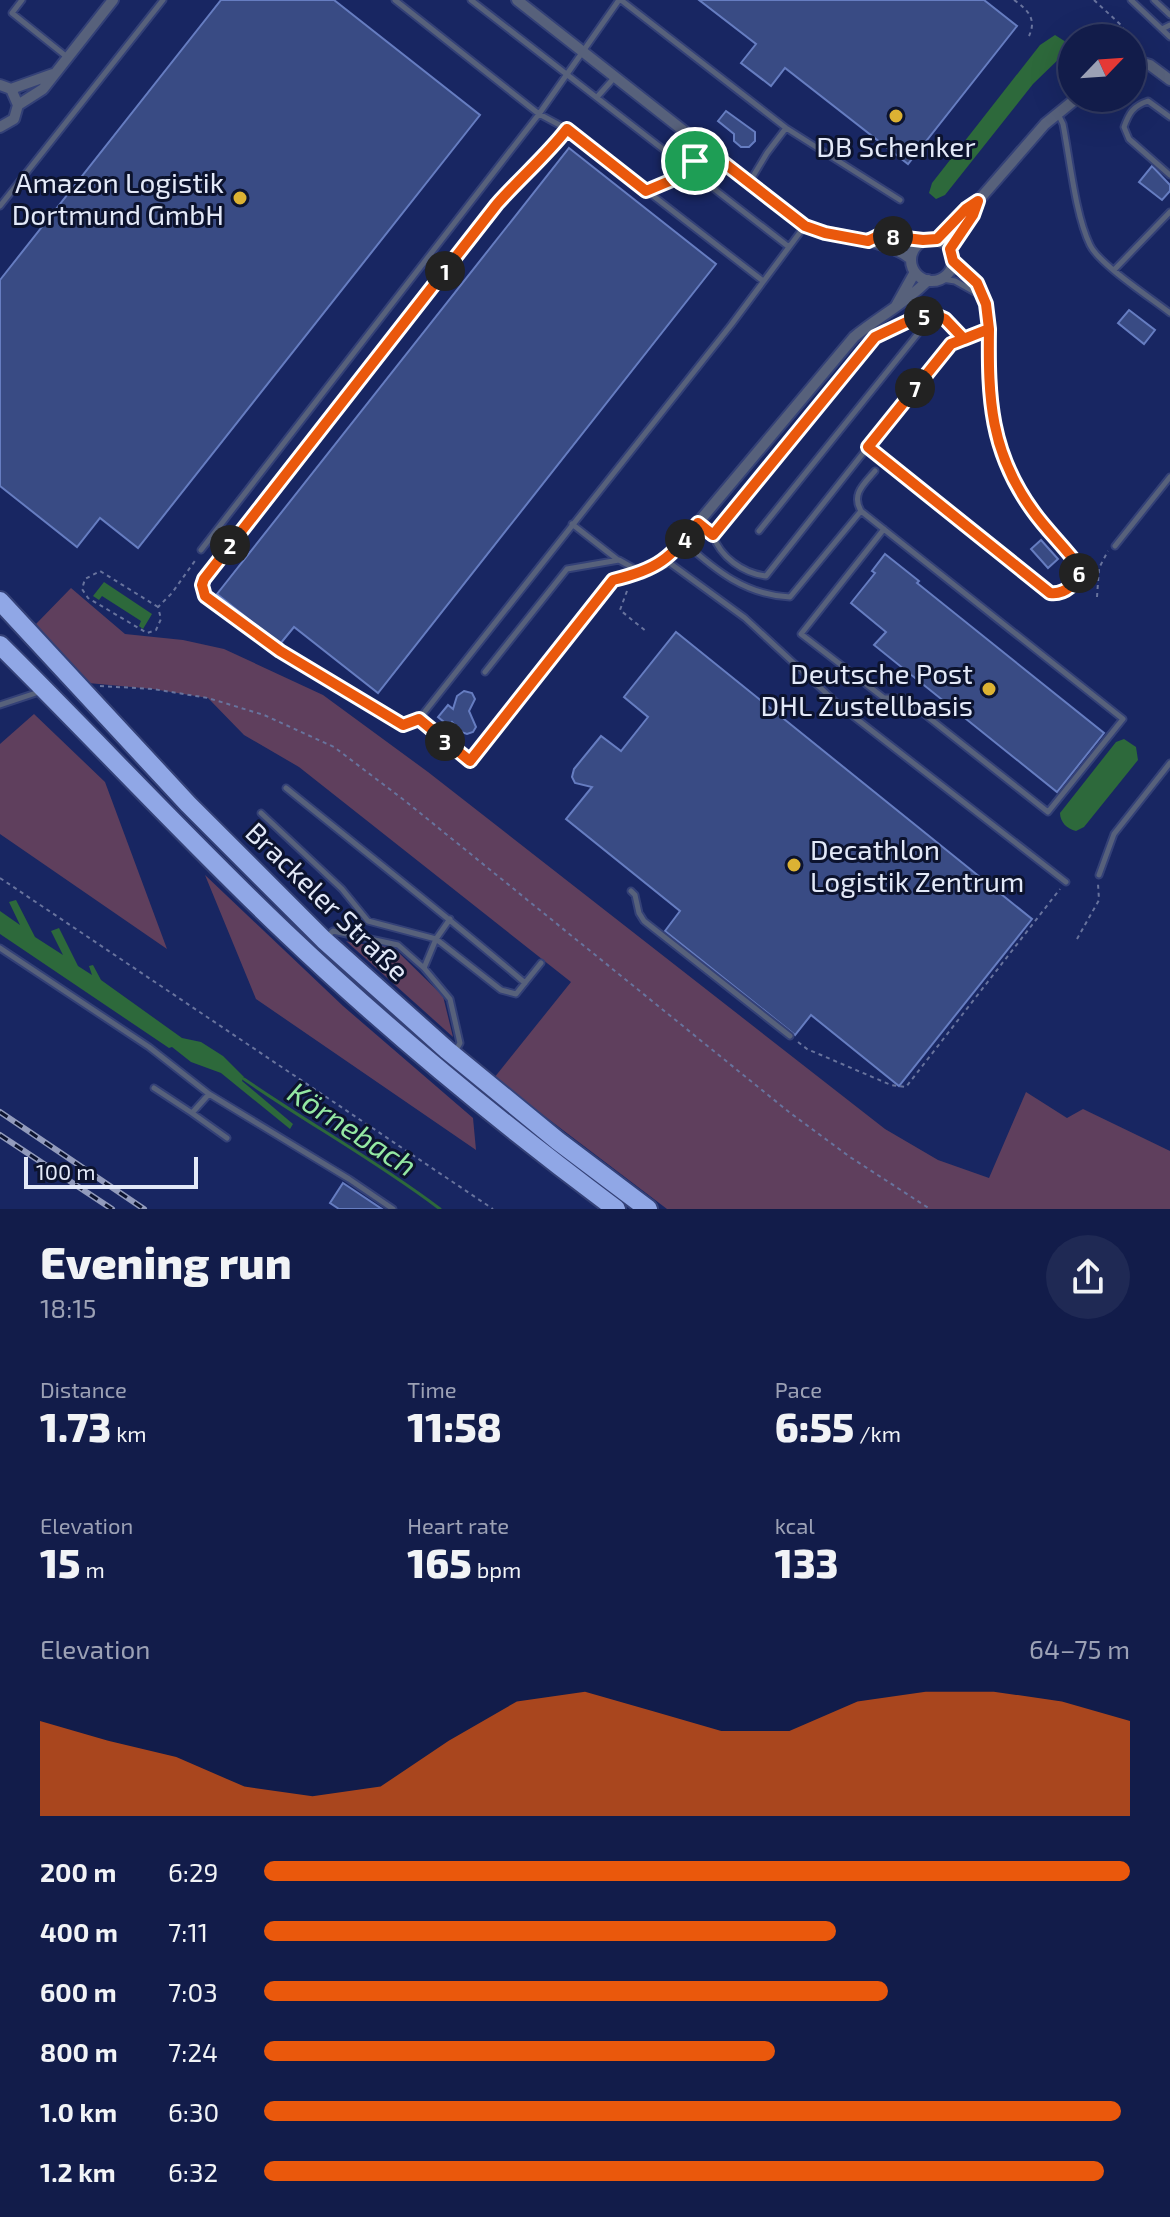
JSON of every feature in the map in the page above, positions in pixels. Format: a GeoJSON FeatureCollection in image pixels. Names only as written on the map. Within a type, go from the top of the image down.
{"type":"FeatureCollection","features":[{"type":"Feature","properties":{"kind":"highway","name":"Brackeler Straße"},"geometry":{"type":"LineString","coordinates":[[0,601],[188,804],[324,940],[453,1054],[646,1208]]}},
{"type":"Feature","properties":{"kind":"highway","name":"Brackeler Straße"},"geometry":{"type":"LineString","coordinates":[[0,645],[228,876],[345,988],[448,1079],[616,1209]]}},
{"type":"Feature","properties":{"kind":"street"},"geometry":{"type":"LineString","coordinates":[[1,128],[14,119],[18,105],[43,89],[113,0]]}},
{"type":"Feature","properties":{"kind":"street"},"geometry":{"type":"LineString","coordinates":[[517,0],[805,226],[893,248],[911,259]]}},
{"type":"Feature","properties":{"kind":"street"},"geometry":{"type":"LineString","coordinates":[[1146,64],[1170,80]]}},
{"type":"Feature","properties":{"kind":"street"},"geometry":{"type":"LineString","coordinates":[[18,105],[5,87],[55,73]]}},
{"type":"Feature","properties":{"kind":"street"},"geometry":{"type":"LineString","coordinates":[[937,239],[978,201],[1022,149],[1058,113]]}},
{"type":"Feature","properties":{"kind":"street"},"geometry":{"type":"LineString","coordinates":[[950,249],[973,215],[978,201]]}},
{"type":"Feature","properties":{"kind":"street"},"geometry":{"type":"LineString","coordinates":[[868,241],[880,235],[937,239],[950,249],[953,261],[952,268],[942,279],[928,280],[915,272],[911,259],[915,247],[923,240]]}},
{"type":"Feature","properties":{"kind":"street"},"geometry":{"type":"LineString","coordinates":[[896,306],[915,272]]}},
{"type":"Feature","properties":{"kind":"street"},"geometry":{"type":"LineString","coordinates":[[642,573],[666,561],[854,337],[906,302],[928,280]]}},
{"type":"Feature","properties":{"kind":"lane"},"geometry":{"type":"LineString","coordinates":[[22,0],[12,13],[68,57]]}},
{"type":"Feature","properties":{"kind":"lane"},"geometry":{"type":"LineString","coordinates":[[0,206],[163,0]]}},
{"type":"Feature","properties":{"kind":"lane"},"geometry":{"type":"LineString","coordinates":[[395,0],[539,114],[567,129],[763,281]]}},
{"type":"Feature","properties":{"kind":"lane"},"geometry":{"type":"LineString","coordinates":[[471,0],[789,247]]}},
{"type":"Feature","properties":{"kind":"lane"},"geometry":{"type":"LineString","coordinates":[[201,550],[539,114],[620,0],[786,128],[900,200]]}},
{"type":"Feature","properties":{"kind":"lane"},"geometry":{"type":"LineString","coordinates":[[1131,0],[1170,37]]}},
{"type":"Feature","properties":{"kind":"lane"},"geometry":{"type":"LineString","coordinates":[[1154,0],[1170,15]]}},
{"type":"Feature","properties":{"kind":"lane"},"geometry":{"type":"LineString","coordinates":[[1162,29],[1170,25]]}},
{"type":"Feature","properties":{"kind":"lane"},"geometry":{"type":"LineString","coordinates":[[598,96],[614,78]]}},
{"type":"Feature","properties":{"kind":"lane"},"geometry":{"type":"LineString","coordinates":[[1170,117],[1148,101],[1137,104],[1128,114],[1124,127],[1129,139],[1170,175]]}},
{"type":"Feature","properties":{"kind":"lane"},"geometry":{"type":"LineString","coordinates":[[1058,113],[1090,248],[1170,313]]}},
{"type":"Feature","properties":{"kind":"lane"},"geometry":{"type":"LineString","coordinates":[[749,183],[786,128]]}},
{"type":"Feature","properties":{"kind":"lane"},"geometry":{"type":"LineString","coordinates":[[567,129],[497,204],[202,585],[205,596],[280,651],[403,725],[419,719],[805,226]]}},
{"type":"Feature","properties":{"kind":"lane"},"geometry":{"type":"LineString","coordinates":[[646,191],[684,175],[706,149]]}},
{"type":"Feature","properties":{"kind":"lane"},"geometry":{"type":"LineString","coordinates":[[1114,270],[1170,212]]}},
{"type":"Feature","properties":{"kind":"lane"},"geometry":{"type":"LineString","coordinates":[[868,447],[1050,593],[1059,594],[1067,590],[1079,575],[1080,568],[1049,532],[1019,489],[1005,460],[988,389],[988,311],[977,283],[953,261]]}},
{"type":"Feature","properties":{"kind":"lane"},"geometry":{"type":"LineString","coordinates":[[942,279],[955,281],[983,297]]}},
{"type":"Feature","properties":{"kind":"lane"},"geometry":{"type":"LineString","coordinates":[[713,535],[875,337],[919,316],[933,315],[945,319],[964,339]]}},
{"type":"Feature","properties":{"kind":"lane"},"geometry":{"type":"LineString","coordinates":[[759,531],[933,315]]}},
{"type":"Feature","properties":{"kind":"lane"},"geometry":{"type":"LineString","coordinates":[[698,523],[713,535],[717,548],[731,561],[754,574],[766,576],[951,344],[989,329]]}},
{"type":"Feature","properties":{"kind":"lane"},"geometry":{"type":"LineString","coordinates":[[875,471],[857,494],[856,502],[861,511],[884,529],[1123,719],[1048,812],[904,698],[884,698],[801,634],[884,529]]}},
{"type":"Feature","properties":{"kind":"lane"},"geometry":{"type":"LineString","coordinates":[[1115,546],[1170,477]]}},
{"type":"Feature","properties":{"kind":"lane"},"geometry":{"type":"LineString","coordinates":[[683,542],[718,573],[746,589],[790,597],[861,511]]}},
{"type":"Feature","properties":{"kind":"lane"},"geometry":{"type":"LineString","coordinates":[[572,524],[619,560],[642,573]]}},
{"type":"Feature","properties":{"kind":"lane"},"geometry":{"type":"LineString","coordinates":[[485,672],[567,569],[619,560]]}},
{"type":"Feature","properties":{"kind":"lane"},"geometry":{"type":"LineString","coordinates":[[666,561],[745,618],[840,706],[1066,882]]}},
{"type":"Feature","properties":{"kind":"lane"},"geometry":{"type":"LineString","coordinates":[[419,719],[470,761],[613,580],[642,573]]}},
{"type":"Feature","properties":{"kind":"lane"},"geometry":{"type":"LineString","coordinates":[[0,705],[44,690]]}},
{"type":"Feature","properties":{"kind":"lane"},"geometry":{"type":"LineString","coordinates":[[1099,875],[1114,834],[1170,763]]}},
{"type":"Feature","properties":{"kind":"lane"},"geometry":{"type":"LineString","coordinates":[[286,788],[525,983]]}},
{"type":"Feature","properties":{"kind":"lane"},"geometry":{"type":"LineString","coordinates":[[261,813],[342,889],[368,921],[436,939],[501,990],[516,994],[541,963]]}},
{"type":"Feature","properties":{"kind":"lane"},"geometry":{"type":"LineString","coordinates":[[631,891],[644,921],[790,1036]]}},
{"type":"Feature","properties":{"kind":"lane"},"geometry":{"type":"LineString","coordinates":[[424,968],[436,939],[450,919]]}},
{"type":"Feature","properties":{"kind":"lane"},"geometry":{"type":"LineString","coordinates":[[324,940],[333,931],[398,945],[424,968],[450,999],[460,1043],[453,1054]]}},
{"type":"Feature","properties":{"kind":"lane"},"geometry":{"type":"LineString","coordinates":[[0,948],[149,1047],[209,1094],[393,1209]]}},
{"type":"Feature","properties":{"kind":"lane"},"geometry":{"type":"LineString","coordinates":[[154,1088],[227,1138]]}},
{"type":"Feature","properties":{"kind":"lane"},"geometry":{"type":"LineString","coordinates":[[192,1113],[209,1094]]}},
{"type":"Feature","properties":{"kind":"path"},"geometry":{"type":"LineString","coordinates":[[1014,0],[1026,8],[1032,18],[1034,26],[1029,36]]}},
{"type":"Feature","properties":{"kind":"path"},"geometry":{"type":"LineString","coordinates":[[1094,0],[1120,24]]}},
{"type":"Feature","properties":{"kind":"path"},"geometry":{"type":"LineString","coordinates":[[1097,597],[1099,568],[1115,546]]}},
{"type":"Feature","properties":{"kind":"path"},"geometry":{"type":"LineString","coordinates":[[158,607],[193,567],[201,550]]}},
{"type":"Feature","properties":{"kind":"path"},"geometry":{"type":"LineString","coordinates":[[100,571],[158,607],[161,619],[156,630],[147,633],[88,598],[82,589],[85,579],[100,571]]}},
{"type":"Feature","properties":{"kind":"path"},"geometry":{"type":"LineString","coordinates":[[627,591],[620,610],[647,632]]}},
{"type":"Feature","properties":{"kind":"path"},"geometry":{"type":"LineString","coordinates":[[95,685],[153,689],[208,698],[264,715],[334,747],[404,800],[789,1112],[850,1157],[930,1209]]}},
{"type":"Feature","properties":{"kind":"path"},"geometry":{"type":"LineString","coordinates":[[1077,939],[1099,900],[1099,875]]}},
{"type":"Feature","properties":{"kind":"path"},"geometry":{"type":"LineString","coordinates":[[0,878],[493,1209]]}},
{"type":"Feature","properties":{"kind":"path"},"geometry":{"type":"LineString","coordinates":[[790,1036],[807,1049],[891,1085],[906,1087],[1066,882]]}},
{"type":"Feature","properties":{"kind":"shaded area"},"geometry":{"type":"Polygon","coordinates":[[[1055,35],[1058,37],[1058,60],[1033,84],[945,195],[936,199],[929,193],[932,183],[1040,45],[1055,35]]]}},
{"type":"Feature","properties":{"kind":"shaded area"},"geometry":{"type":"Polygon","coordinates":[[[104,582],[152,614],[143,629],[139,626],[141,621],[102,596],[99,600],[93,596],[104,582]]]}},
{"type":"Feature","properties":{"kind":"shaded area"},"geometry":{"type":"Polygon","coordinates":[[[71,588],[125,634],[183,640],[224,649],[323,695],[428,772],[885,1129],[938,1160],[989,1178],[1026,1092],[1067,1118],[1083,1109],[1170,1151],[1170,1209],[667,1209],[494,1078],[571,982],[299,767],[244,735],[208,698],[88,683],[36,624],[71,588]]]}},
{"type":"Feature","properties":{"kind":"shaded area"},"geometry":{"type":"Polygon","coordinates":[[[34,714],[105,782],[167,949],[0,834],[0,744],[34,714]]]}},
{"type":"Feature","properties":{"kind":"shaded area"},"geometry":{"type":"Polygon","coordinates":[[[1124,739],[1136,747],[1138,760],[1084,827],[1076,831],[1070,829],[1060,813],[1116,742],[1124,739]]]}},
{"type":"Feature","properties":{"kind":"shaded area"},"geometry":{"type":"Polygon","coordinates":[[[205,875],[343,1006],[473,1118],[476,1150],[256,999],[205,875]]]}},
{"type":"Feature","properties":{"kind":"shaded area"},"geometry":{"type":"Polygon","coordinates":[[[16,900],[35,937],[63,955],[51,931],[59,928],[78,966],[92,975],[89,966],[93,965],[101,980],[182,1038],[201,1042],[223,1056],[244,1077],[242,1081],[293,1124],[290,1129],[221,1073],[191,1062],[0,934],[0,911],[20,925],[9,902],[16,900]]]}},
{"type":"Feature","properties":{"kind":"shaded area"},"geometry":{"type":"Polygon","coordinates":[[[346,941],[384,944],[396,950],[443,996],[453,1037],[346,941]]]}},
{"type":"Feature","properties":{"kind":"building","name":"Amazon Logistik Dortmund GmbH"},"geometry":{"type":"Polygon","coordinates":[[[221,0],[334,0],[480,115],[138,548],[100,518],[77,547],[0,486],[0,280],[221,0]]]}},
{"type":"Feature","properties":{"kind":"building","name":"DB Schenker"},"geometry":{"type":"Polygon","coordinates":[[[699,0],[984,0],[1017,26],[908,164],[785,68],[771,86],[741,63],[756,44],[699,0]]]}},
{"type":"Feature","properties":{"kind":"building"},"geometry":{"type":"Polygon","coordinates":[[[726,111],[755,132],[755,141],[749,147],[741,147],[734,141],[734,134],[718,121],[726,111]]]}},
{"type":"Feature","properties":{"kind":"building"},"geometry":{"type":"Polygon","coordinates":[[[569,148],[716,264],[378,693],[294,627],[280,644],[217,594],[569,148]]]}},
{"type":"Feature","properties":{"kind":"building"},"geometry":{"type":"Polygon","coordinates":[[[1152,166],[1170,185],[1170,191],[1162,200],[1139,182],[1152,166]]]}},
{"type":"Feature","properties":{"kind":"building"},"geometry":{"type":"Polygon","coordinates":[[[1129,310],[1155,330],[1144,344],[1118,323],[1129,310]]]}},
{"type":"Feature","properties":{"kind":"building"},"geometry":{"type":"Polygon","coordinates":[[[1041,540],[1058,559],[1048,568],[1031,549],[1041,540]]]}},
{"type":"Feature","properties":{"kind":"building","name":"Deutsche Post DHL Zustellbasis"},"geometry":{"type":"Polygon","coordinates":[[[885,554],[1104,733],[1057,792],[874,645],[886,632],[851,603],[875,573],[872,571],[885,554]]]}},
{"type":"Feature","properties":{"kind":"building","name":"Decathlon Logistik Zentrum"},"geometry":{"type":"Polygon","coordinates":[[[676,632],[1032,919],[899,1086],[811,1015],[795,1035],[665,931],[680,911],[566,819],[592,787],[575,783],[572,777],[574,769],[601,736],[621,751],[648,717],[624,697],[676,632]]]}},
{"type":"Feature","properties":{"kind":"building"},"geometry":{"type":"Polygon","coordinates":[[[464,691],[472,693],[475,699],[469,711],[476,727],[467,734],[452,722],[449,726],[438,717],[448,705],[453,709],[457,696],[464,691]]]}},
{"type":"Feature","properties":{"kind":"building"},"geometry":{"type":"Polygon","coordinates":[[[343,1183],[382,1209],[339,1209],[330,1203],[343,1183]]]}},
{"type":"Feature","properties":{"kind":"waterway","name":"Körnebach"},"geometry":{"type":"LineString","coordinates":[[244,1079],[440,1209]]}},
{"type":"Feature","properties":{"kind":"railway"},"geometry":{"type":"LineString","coordinates":[[0,1112],[144,1209]]}},
{"type":"Feature","properties":{"kind":"railway"},"geometry":{"type":"LineString","coordinates":[[0,1135],[112,1209]]}},
{"type":"Feature","properties":{"kind":"place","name":"DB Schenker"},"geometry":{"type":"Point","coordinates":[896,116]}},
{"type":"Feature","properties":{"kind":"place","name":"Amazon Logistik Dortmund GmbH"},"geometry":{"type":"Point","coordinates":[240,198]}},
{"type":"Feature","properties":{"kind":"place","name":"Deutsche Post DHL Zustellbasis"},"geometry":{"type":"Point","coordinates":[989,689]}},
{"type":"Feature","properties":{"kind":"place","name":"Decathlon Logistik Zentrum"},"geometry":{"type":"Point","coordinates":[794,865]}},
{"type":"Feature","properties":{"kind":"route"},"geometry":{"type":"LineString","coordinates":[[695,161],[684,175],[646,191],[567,129],[497,204],[204,579],[205,596],[280,651],[403,725],[419,719],[470,761],[613,580],[642,573],[666,561],[698,523],[713,535],[875,337],[919,316],[936,315],[945,319],[964,339],[989,329],[988,389],[995,428],[1005,460],[1019,489],[1032,510],[1080,568],[1079,575],[1067,590],[1059,594],[1050,593],[868,447],[951,344],[964,339],[989,329],[988,311],[977,283],[953,261],[950,249],[973,215],[978,201],[937,239],[880,235],[868,241],[805,226],[706,149],[695,161]]}}]}
